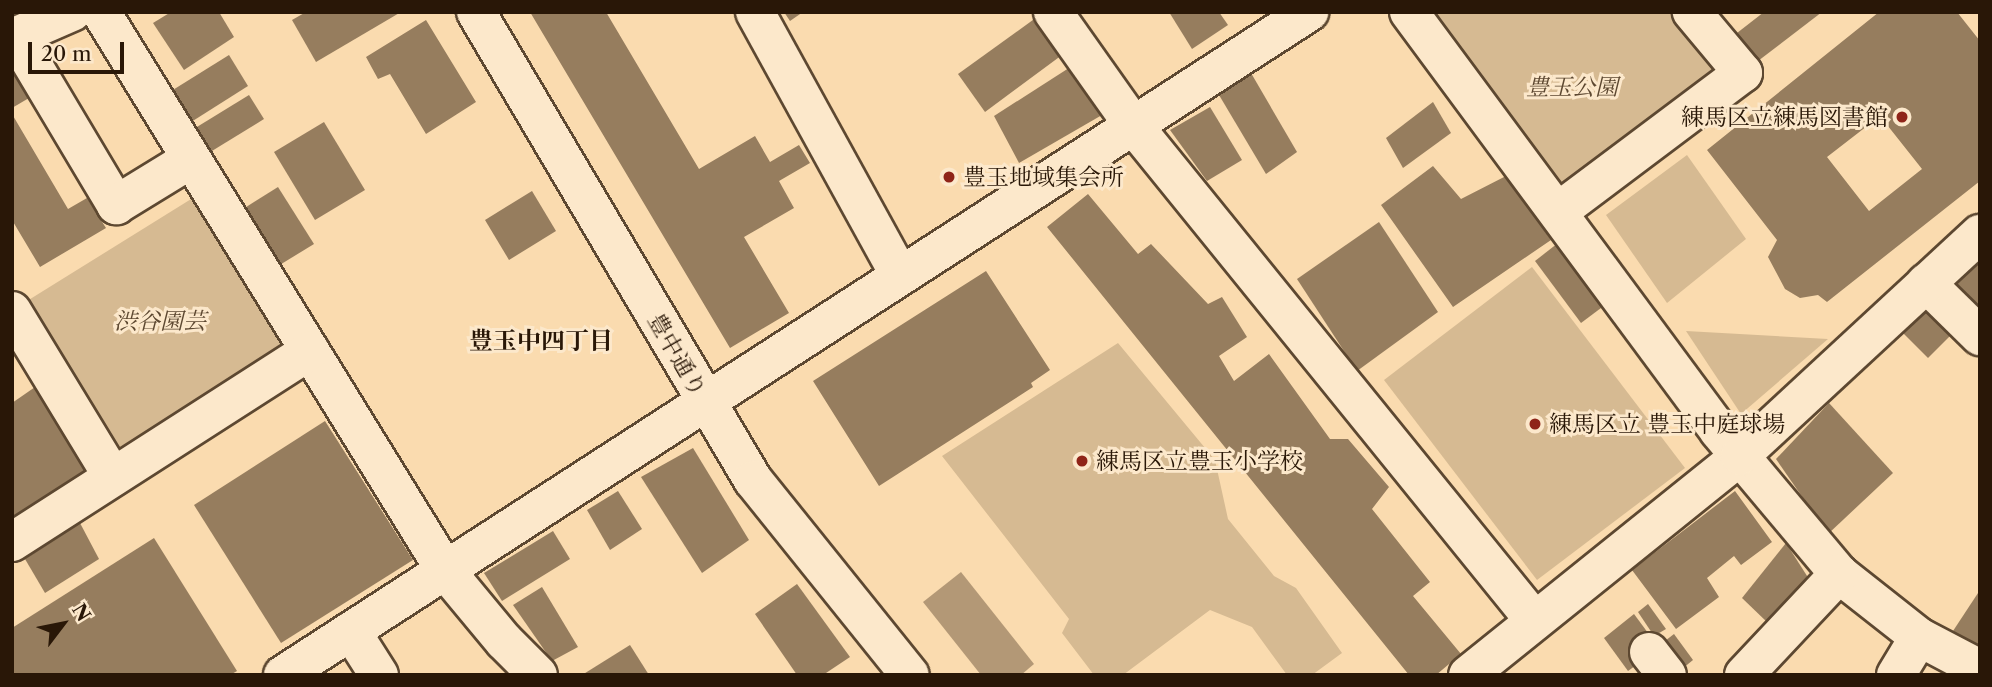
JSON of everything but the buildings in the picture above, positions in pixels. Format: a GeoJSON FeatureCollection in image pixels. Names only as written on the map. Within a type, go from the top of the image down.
{"type":"FeatureCollection","features":[{"type":"Feature","properties":{"kind":"street"},"geometry":{"type":"LineString","coordinates":[[72,12],[14,37],[116,205],[191,159]]}},
{"type":"Feature","properties":{"kind":"street"},"geometry":{"type":"LineString","coordinates":[[101,12],[445,570],[503,641],[538,675]]}},
{"type":"Feature","properties":{"kind":"street","name":"豊中通り"},"geometry":{"type":"LineString","coordinates":[[476,12],[753,480],[910,675]]}},
{"type":"Feature","properties":{"kind":"street"},"geometry":{"type":"LineString","coordinates":[[755,12],[900,276]]}},
{"type":"Feature","properties":{"kind":"street"},"geometry":{"type":"LineString","coordinates":[[1053,12],[1133,125],[1535,621]]}},
{"type":"Feature","properties":{"kind":"street"},"geometry":{"type":"LineString","coordinates":[[283,675],[1309,12]]}},
{"type":"Feature","properties":{"kind":"street"},"geometry":{"type":"LineString","coordinates":[[1409,12],[1740,457],[1839,575],[1919,637],[1980,669]]}},
{"type":"Feature","properties":{"kind":"street"},"geometry":{"type":"LineString","coordinates":[[1559,211],[1742,73],[1692,12]]}},
{"type":"Feature","properties":{"kind":"street"},"geometry":{"type":"LineString","coordinates":[[1468,675],[1740,457],[1980,234]]}},
{"type":"Feature","properties":{"kind":"street"},"geometry":{"type":"LineString","coordinates":[[1926,283],[1980,336]]}},
{"type":"Feature","properties":{"kind":"street"},"geometry":{"type":"LineString","coordinates":[[12,311],[113,477]]}},
{"type":"Feature","properties":{"kind":"street"},"geometry":{"type":"LineString","coordinates":[[12,542],[310,351]]}},
{"type":"Feature","properties":{"kind":"street"},"geometry":{"type":"LineString","coordinates":[[1744,675],[1839,575]]}},
{"type":"Feature","properties":{"kind":"street"},"geometry":{"type":"LineString","coordinates":[[351,631],[379,675]]}},
{"type":"Feature","properties":{"kind":"street"},"geometry":{"type":"LineString","coordinates":[[1896,675],[1919,637]]}},
{"type":"Feature","properties":{"kind":"green space","name":"豊玉公園"},"geometry":{"type":"Polygon","coordinates":[[[1428,12],[1672,12],[1719,68],[1558,191],[1428,12]]]}},
{"type":"Feature","properties":{"kind":"green space"},"geometry":{"type":"Polygon","coordinates":[[[1687,155],[1746,239],[1667,303],[1606,215],[1687,155]]]}},
{"type":"Feature","properties":{"kind":"green space","name":"渋谷園芸"},"geometry":{"type":"Polygon","coordinates":[[[196,196],[283,334],[279,349],[120,447],[112,445],[27,301],[196,196]]]}},
{"type":"Feature","properties":{"kind":"green space","name":"練馬区立 豊玉中庭球場"},"geometry":{"type":"Polygon","coordinates":[[[1532,267],[1685,468],[1537,580],[1384,380],[1532,267]]]}},
{"type":"Feature","properties":{"kind":"green space"},"geometry":{"type":"Polygon","coordinates":[[[1686,331],[1828,339],[1741,414],[1686,331]]]}},
{"type":"Feature","properties":{"kind":"green space"},"geometry":{"type":"Polygon","coordinates":[[[1118,343],[1215,460],[1228,519],[1274,576],[1296,588],[1342,653],[1312,675],[1287,675],[1252,627],[1210,610],[1123,675],[1094,675],[1062,633],[1069,619],[942,456],[1118,343]]]}},
{"type":"Feature","properties":{"kind":"shaded area"},"geometry":{"type":"Polygon","coordinates":[[[961,572],[1034,664],[1021,675],[981,675],[923,602],[961,572]]]}},
{"type":"Feature","properties":{"kind":"place","name":"練馬区立練馬図書館"},"geometry":{"type":"Point","coordinates":[1902,117]}},
{"type":"Feature","properties":{"kind":"place","name":"豊玉地域集会所"},"geometry":{"type":"Point","coordinates":[949,177]}},
{"type":"Feature","properties":{"kind":"place","name":"練馬区立 豊玉中庭球場"},"geometry":{"type":"Point","coordinates":[1535,424]}},
{"type":"Feature","properties":{"kind":"place","name":"練馬区立豊玉小学校"},"geometry":{"type":"Point","coordinates":[1082,461]}},
{"type":"Feature","properties":{"kind":"district","name":"豊玉中四丁目"},"geometry":{"type":"Point","coordinates":[541,341]}}]}
